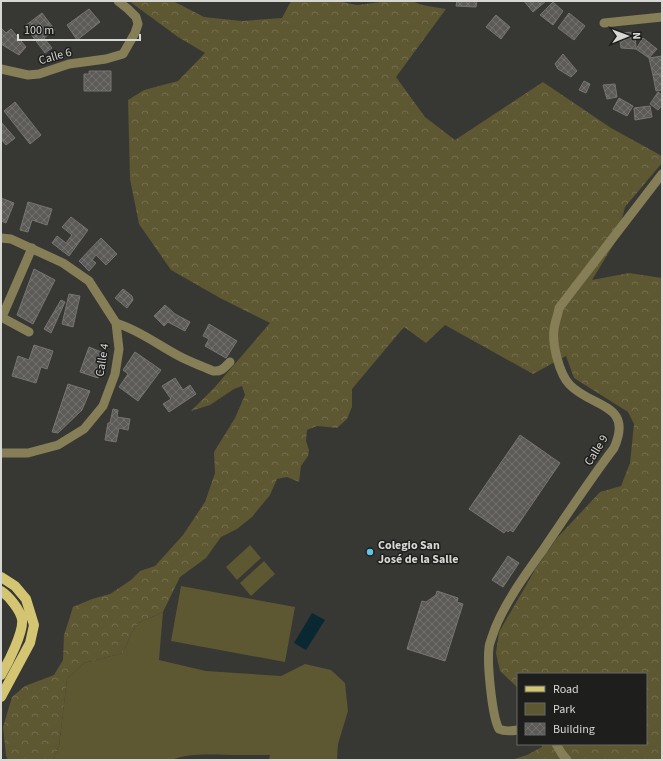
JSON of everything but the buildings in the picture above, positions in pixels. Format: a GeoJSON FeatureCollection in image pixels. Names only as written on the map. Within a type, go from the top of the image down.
{"type":"FeatureCollection","features":[{"type":"Feature","properties":{"kind":"main road"},"geometry":{"type":"LineString","coordinates":[[1,577],[14,586],[26,599],[34,625],[30,643],[1,697]]}},
{"type":"Feature","properties":{"kind":"main road"},"geometry":{"type":"LineString","coordinates":[[1,591],[18,609],[22,619],[21,631],[8,663],[1,675]]}},
{"type":"Feature","properties":{"kind":"street","name":"Calle 6"},"geometry":{"type":"LineString","coordinates":[[1,69],[28,75],[39,74],[69,64],[123,54],[135,33],[138,24],[136,17],[118,1]]}},
{"type":"Feature","properties":{"kind":"street"},"geometry":{"type":"LineString","coordinates":[[604,23],[662,17]]}},
{"type":"Feature","properties":{"kind":"street","name":"Calle 9"},"geometry":{"type":"LineString","coordinates":[[517,730],[502,731],[499,729],[495,720],[488,648],[492,635],[504,609],[518,587],[614,448],[619,433],[617,418],[612,411],[576,391],[568,384],[559,367],[555,348],[554,330],[559,308],[662,174]]}},
{"type":"Feature","properties":{"kind":"street","name":"Calle 4"},"geometry":{"type":"LineString","coordinates":[[1,238],[11,239],[63,263],[89,281],[116,323],[119,349],[114,374],[103,406],[84,429],[58,445],[28,453],[1,453]]}},
{"type":"Feature","properties":{"kind":"street"},"geometry":{"type":"LineString","coordinates":[[29,332],[2,317],[32,248]]}},
{"type":"Feature","properties":{"kind":"street"},"geometry":{"type":"LineString","coordinates":[[116,323],[138,332],[181,357],[214,371],[221,371],[230,362]]}},
{"type":"Feature","properties":{"kind":"street"},"geometry":{"type":"LineString","coordinates":[[557,745],[567,760]]}},
{"type":"Feature","properties":{"kind":"green space"},"geometry":{"type":"Polygon","coordinates":[[[129,1],[173,1],[204,17],[242,21],[282,18],[291,1],[337,1],[357,5],[389,1],[412,1],[422,5],[446,9],[396,77],[425,117],[455,140],[543,82],[611,128],[662,156],[662,163],[625,207],[617,239],[592,280],[629,273],[662,278],[662,760],[511,760],[527,755],[542,747],[541,745],[647,745],[647,673],[517,673],[517,687],[500,671],[496,653],[499,632],[536,568],[557,538],[600,492],[621,486],[630,463],[634,424],[628,412],[574,378],[566,356],[533,374],[445,325],[426,343],[404,327],[352,389],[352,407],[347,419],[337,428],[317,426],[307,430],[306,441],[309,450],[308,456],[301,466],[299,482],[287,477],[277,479],[270,495],[252,517],[237,529],[221,537],[206,558],[180,577],[163,612],[138,623],[131,634],[123,653],[84,663],[67,679],[59,746],[53,760],[8,760],[6,756],[3,727],[12,697],[25,686],[54,675],[63,660],[64,635],[73,607],[92,599],[110,594],[131,580],[140,571],[155,566],[183,535],[205,502],[215,473],[214,452],[235,418],[245,395],[242,386],[234,389],[210,405],[191,411],[215,387],[270,323],[220,298],[171,270],[139,224],[130,179],[128,100],[144,90],[178,81],[205,53],[178,37],[129,1]]]}},
{"type":"Feature","properties":{"kind":"green space"},"geometry":{"type":"Polygon","coordinates":[[[250,545],[261,558],[237,580],[226,567],[250,545]]]}},
{"type":"Feature","properties":{"kind":"green space"},"geometry":{"type":"Polygon","coordinates":[[[264,561],[275,574],[251,596],[240,583],[264,561]]]}},
{"type":"Feature","properties":{"kind":"green space"},"geometry":{"type":"Polygon","coordinates":[[[181,586],[295,607],[285,662],[171,641],[181,586]]]}},
{"type":"Feature","properties":{"kind":"green space"},"geometry":{"type":"Polygon","coordinates":[[[163,612],[159,660],[206,671],[281,676],[305,664],[331,670],[345,683],[348,711],[338,744],[337,760],[269,760],[270,755],[213,754],[179,757],[172,760],[53,760],[59,746],[67,679],[84,663],[123,653],[131,634],[138,623],[163,612]]]}},
{"type":"Feature","properties":{"kind":"water"},"geometry":{"type":"Polygon","coordinates":[[[312,613],[325,620],[306,650],[294,643],[312,613]]]}},
{"type":"Feature","properties":{"kind":"place","name":"Colegio San José de la Salle"},"geometry":{"type":"Point","coordinates":[370,552]}}]}
